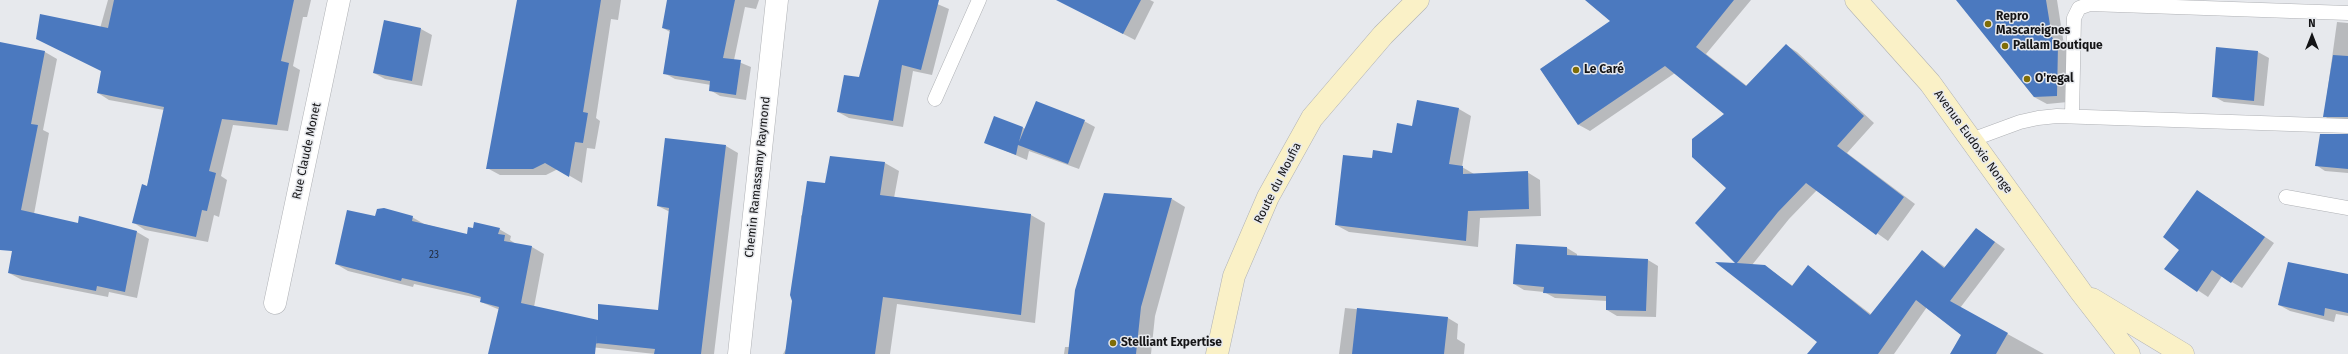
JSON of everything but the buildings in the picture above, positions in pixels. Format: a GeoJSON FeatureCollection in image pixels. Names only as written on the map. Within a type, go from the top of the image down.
{"type":"FeatureCollection","features":[{"type":"Feature","properties":{"kind":"main road","name":"Route du Moufia"},"geometry":{"type":"LineString","coordinates":[[1383,35],[1401,0]]}},
{"type":"Feature","properties":{"kind":"main road","name":"Route du Moufia"},"geometry":{"type":"LineString","coordinates":[[1217,354],[1234,276],[1268,197],[1312,118],[1383,35],[1418,0]]}},
{"type":"Feature","properties":{"kind":"main road","name":"Avenue Eudoxie Nonge"},"geometry":{"type":"LineString","coordinates":[[1856,0],[1930,83],[2081,292],[2129,354]]}},
{"type":"Feature","properties":{"kind":"main road","name":"Avenue Eudoxie Nonge"},"geometry":{"type":"LineString","coordinates":[[2081,292],[2182,354]]}},
{"type":"Feature","properties":{"kind":"street","name":"Rue Claude Monet"},"geometry":{"type":"LineString","coordinates":[[275,303],[339,0]]}},
{"type":"Feature","properties":{"kind":"street","name":"Chemin Ramassamy Raymond"},"geometry":{"type":"LineString","coordinates":[[739,354],[777,0]]}},
{"type":"Feature","properties":{"kind":"lane"},"geometry":{"type":"LineString","coordinates":[[935,99],[979,0]]}},
{"type":"Feature","properties":{"kind":"lane"},"geometry":{"type":"LineString","coordinates":[[2072,116],[2074,18],[2079,8],[2090,4],[2348,13]]}},
{"type":"Feature","properties":{"kind":"lane"},"geometry":{"type":"LineString","coordinates":[[1971,140],[2038,118],[2072,116],[2348,126]]}},
{"type":"Feature","properties":{"kind":"lane"},"geometry":{"type":"LineString","coordinates":[[2286,197],[2348,208]]}},
{"type":"Feature","properties":{"kind":"place","name":"Repro Mascareignes"},"geometry":{"type":"Point","coordinates":[1988,24]}},
{"type":"Feature","properties":{"kind":"place","name":"Pallam Boutique"},"geometry":{"type":"Point","coordinates":[2005,46]}},
{"type":"Feature","properties":{"kind":"place","name":"Le Caré"},"geometry":{"type":"Point","coordinates":[1576,70]}},
{"type":"Feature","properties":{"kind":"place","name":"O'regal"},"geometry":{"type":"Point","coordinates":[2027,79]}},
{"type":"Feature","properties":{"kind":"place","name":"Stelliant Expertise"},"geometry":{"type":"Point","coordinates":[1113,343]}}]}
